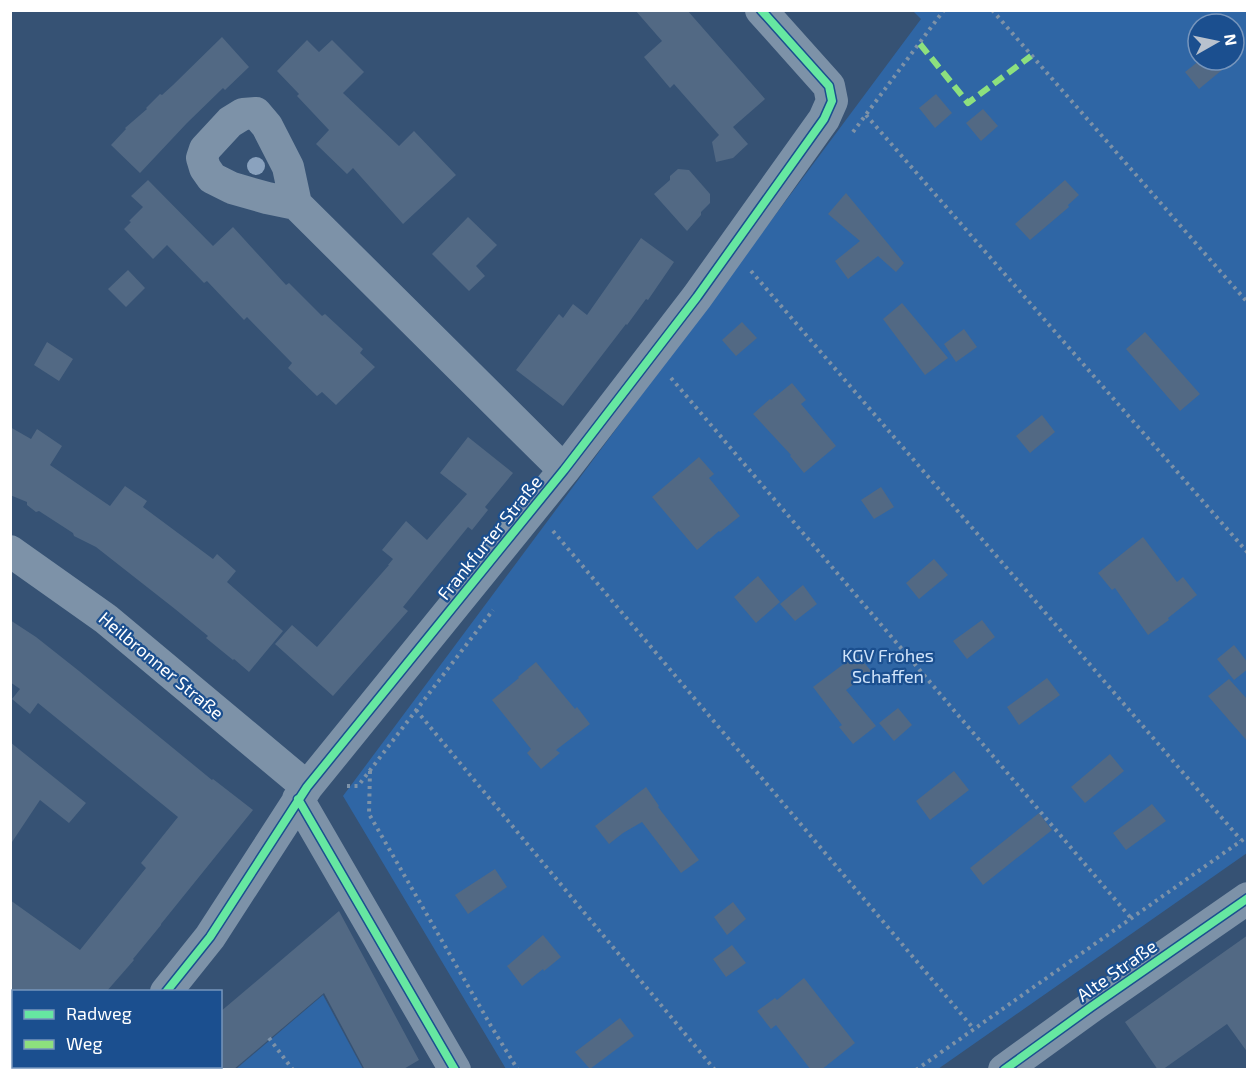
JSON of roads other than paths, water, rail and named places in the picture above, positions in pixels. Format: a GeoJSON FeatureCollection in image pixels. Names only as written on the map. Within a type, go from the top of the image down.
{"type":"FeatureCollection","features":[{"type":"Feature","properties":{"kind":"street","name":"Frankfurter Straße"},"geometry":{"type":"LineString","coordinates":[[168,990],[210,937],[303,793],[564,470],[697,297],[824,119],[832,101],[830,86],[761,10]]}},
{"type":"Feature","properties":{"kind":"street","name":"Frankfurter Straße"},"geometry":{"type":"LineString","coordinates":[[296,204],[564,470]]}},
{"type":"Feature","properties":{"kind":"street","name":"Heilbronner Straße"},"geometry":{"type":"LineString","coordinates":[[10,551],[106,619],[303,793],[455,1070]]}},
{"type":"Feature","properties":{"kind":"street","name":"Alte Straße"},"geometry":{"type":"LineString","coordinates":[[1004,1070],[1248,898]]}},
{"type":"Feature","properties":{"kind":"park label","name":"KGV Frohes Schaffen"},"geometry":{"type":"Point","coordinates":[888,666]}}]}
